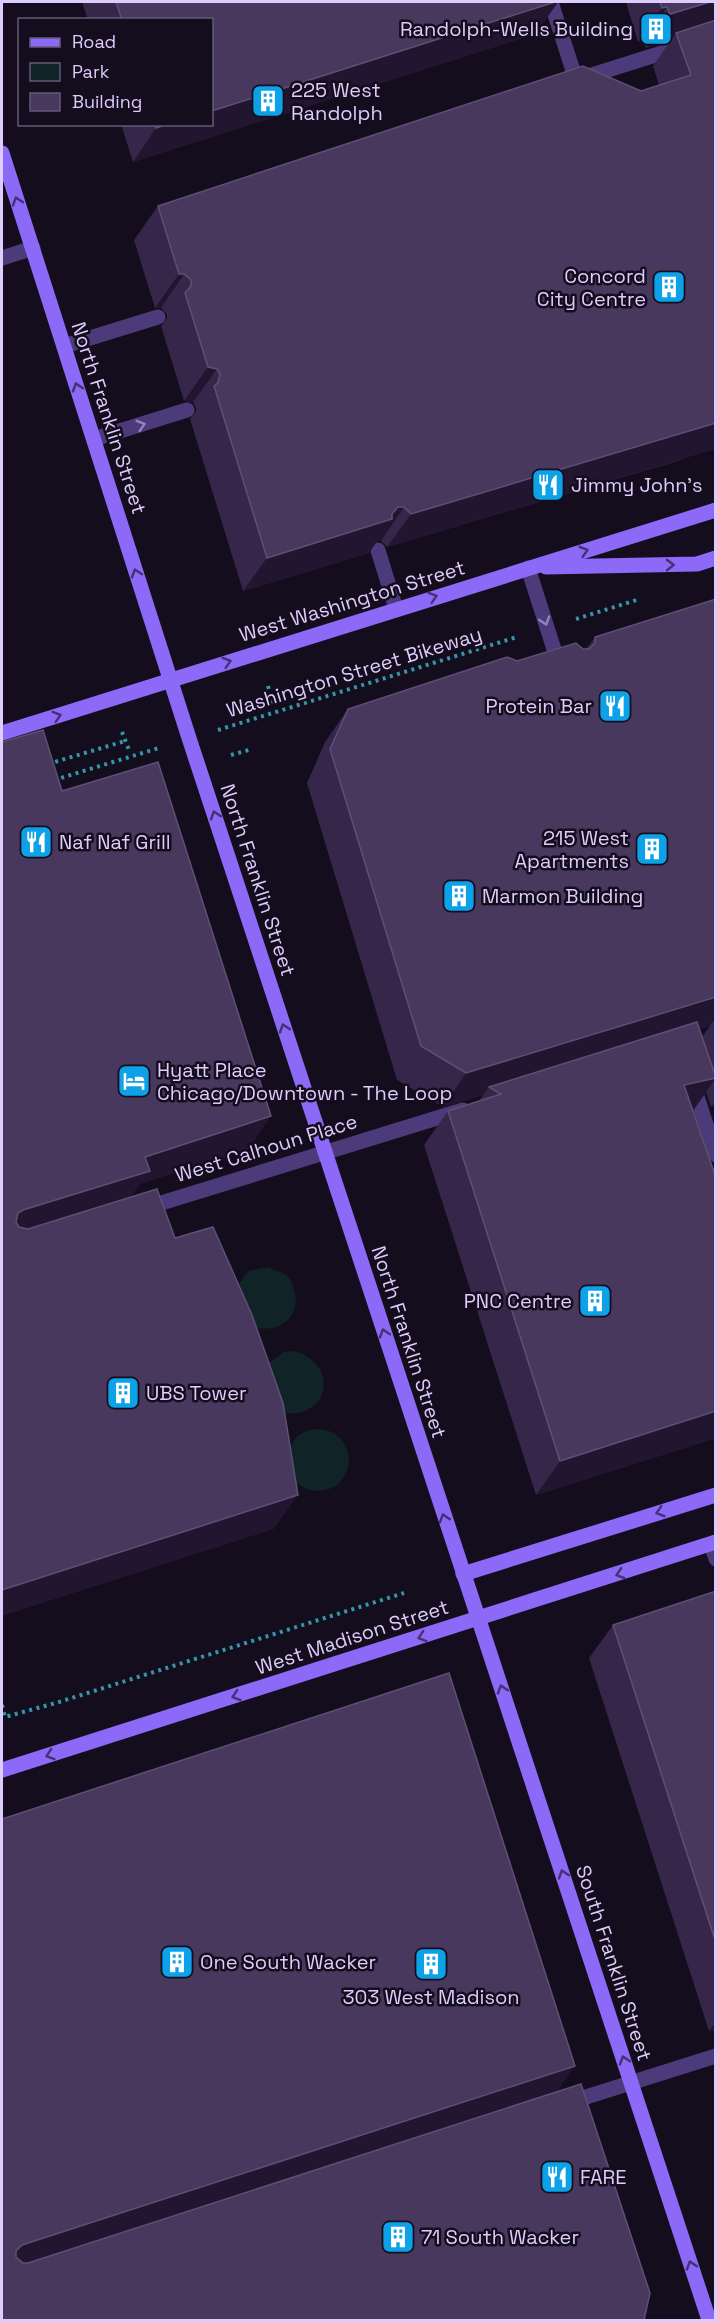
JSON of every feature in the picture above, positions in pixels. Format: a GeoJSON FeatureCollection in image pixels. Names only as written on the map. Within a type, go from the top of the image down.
{"type":"FeatureCollection","features":[{"type":"Feature","properties":{"kind":"main road","name":"North Franklin Street"},"geometry":{"type":"LineString","coordinates":[[2,153],[189,738],[478,1620]]}},
{"type":"Feature","properties":{"kind":"main road","name":"West Washington Street"},"geometry":{"type":"LineString","coordinates":[[2,733],[716,510]]}},
{"type":"Feature","properties":{"kind":"main road"},"geometry":{"type":"LineString","coordinates":[[528,568],[697,564],[716,558]]}},
{"type":"Feature","properties":{"kind":"main road"},"geometry":{"type":"LineString","coordinates":[[463,1574],[716,1495]]}},
{"type":"Feature","properties":{"kind":"main road","name":"West Madison Street"},"geometry":{"type":"LineString","coordinates":[[2,1770],[714,1548]]}},
{"type":"Feature","properties":{"kind":"main road","name":"South Franklin Street"},"geometry":{"type":"LineString","coordinates":[[478,1620],[709,2320]]}},
{"type":"Feature","properties":{"kind":"lane"},"geometry":{"type":"LineString","coordinates":[[550,2],[576,80],[716,36]]}},
{"type":"Feature","properties":{"kind":"lane"},"geometry":{"type":"LineString","coordinates":[[2,258],[33,248]]}},
{"type":"Feature","properties":{"kind":"lane"},"geometry":{"type":"LineString","coordinates":[[64,346],[158,317]]}},
{"type":"Feature","properties":{"kind":"lane"},"geometry":{"type":"LineString","coordinates":[[94,439],[187,410]]}},
{"type":"Feature","properties":{"kind":"lane"},"geometry":{"type":"LineString","coordinates":[[378,550],[396,609]]}},
{"type":"Feature","properties":{"kind":"lane"},"geometry":{"type":"LineString","coordinates":[[528,568],[562,674]]}},
{"type":"Feature","properties":{"kind":"lane"},"geometry":{"type":"LineString","coordinates":[[687,1066],[716,1155]]}},
{"type":"Feature","properties":{"kind":"lane","name":"West Calhoun Place"},"geometry":{"type":"LineString","coordinates":[[134,1211],[480,1105]]}},
{"type":"Feature","properties":{"kind":"lane"},"geometry":{"type":"LineString","coordinates":[[556,2107],[716,2056]]}},
{"type":"Feature","properties":{"kind":"path","name":"Washington Street Bikeway"},"geometry":{"type":"LineString","coordinates":[[44,784],[648,596]]}},
{"type":"Feature","properties":{"kind":"path"},"geometry":{"type":"LineString","coordinates":[[267,686],[273,705]]}},
{"type":"Feature","properties":{"kind":"path"},"geometry":{"type":"LineString","coordinates":[[122,732],[129,750]]}},
{"type":"Feature","properties":{"kind":"path"},"geometry":{"type":"LineString","coordinates":[[46,765],[125,741]]}},
{"type":"Feature","properties":{"kind":"path"},"geometry":{"type":"LineString","coordinates":[[231,755],[249,750]]}},
{"type":"Feature","properties":{"kind":"path"},"geometry":{"type":"LineString","coordinates":[[2,1705],[5,1717],[59,1702],[404,1593]]}},
{"type":"Feature","properties":{"kind":"green space"},"geometry":{"type":"Polygon","coordinates":[[[268,1267],[287,1275],[296,1296],[295,1306],[292,1314],[278,1326],[268,1329],[256,1328],[236,1288],[248,1271],[268,1267]]]}},
{"type":"Feature","properties":{"kind":"green space"},"geometry":{"type":"Polygon","coordinates":[[[295,1351],[309,1358],[319,1368],[323,1379],[323,1390],[319,1400],[311,1408],[299,1413],[283,1413],[268,1364],[284,1352],[295,1351]]]}},
{"type":"Feature","properties":{"kind":"green space"},"geometry":{"type":"Polygon","coordinates":[[[318,1429],[330,1431],[340,1438],[347,1448],[349,1460],[347,1472],[340,1482],[330,1489],[318,1491],[306,1489],[296,1482],[289,1472],[287,1460],[289,1448],[296,1438],[306,1431],[318,1429]]]}},
{"type":"Feature","properties":{"kind":"building","name":"225 West Randolph"},"geometry":{"type":"Polygon","coordinates":[[[116,2],[555,2],[213,111],[213,18],[121,18],[116,2]]]}},
{"type":"Feature","properties":{"kind":"building"},"geometry":{"type":"Polygon","coordinates":[[[660,2],[710,2],[670,14],[667,7],[662,8],[660,2]]]}},
{"type":"Feature","properties":{"kind":"building"},"geometry":{"type":"Polygon","coordinates":[[[716,20],[716,423],[411,514],[404,507],[398,507],[392,514],[392,519],[267,558],[214,386],[218,383],[220,374],[217,369],[208,367],[185,293],[191,286],[191,280],[184,274],[179,274],[158,206],[583,66],[641,91],[691,75],[676,33],[716,20]]]}},
{"type":"Feature","properties":{"kind":"building"},"geometry":{"type":"Polygon","coordinates":[[[716,599],[716,997],[466,1073],[421,1046],[330,749],[348,709],[507,657],[517,661],[576,643],[583,649],[589,649],[595,643],[595,637],[716,599]]]}},
{"type":"Feature","properties":{"kind":"building"},"geometry":{"type":"Polygon","coordinates":[[[43,730],[62,791],[158,762],[271,1116],[145,1157],[150,1171],[23,1210],[18,1213],[16,1222],[19,1227],[28,1229],[157,1189],[175,1238],[213,1227],[252,1315],[283,1403],[298,1495],[2,1590],[2,742],[43,730]]]}},
{"type":"Feature","properties":{"kind":"building","name":"PNC Centre"},"geometry":{"type":"Polygon","coordinates":[[[697,1022],[716,1078],[684,1085],[716,1178],[716,1411],[560,1461],[448,1111],[501,1094],[489,1087],[697,1022]]]}},
{"type":"Feature","properties":{"kind":"building"},"geometry":{"type":"Polygon","coordinates":[[[716,1591],[716,1943],[613,1625],[716,1591]]]}},
{"type":"Feature","properties":{"kind":"building"},"geometry":{"type":"Polygon","coordinates":[[[449,1673],[575,2066],[22,2245],[16,2251],[16,2257],[23,2263],[28,2263],[581,2084],[650,2293],[644,2320],[2,2320],[2,1819],[449,1673]]]}},
{"type":"Feature","properties":{"kind":"place","name":"Randolph-Wells Building"},"geometry":{"type":"Point","coordinates":[656,29]}},
{"type":"Feature","properties":{"kind":"place","name":"225 West Randolph"},"geometry":{"type":"Point","coordinates":[268,101]}},
{"type":"Feature","properties":{"kind":"place","name":"Concord City Centre"},"geometry":{"type":"Point","coordinates":[669,287]}},
{"type":"Feature","properties":{"kind":"place","name":"Jimmy John's"},"geometry":{"type":"Point","coordinates":[548,485]}},
{"type":"Feature","properties":{"kind":"place","name":"Protein Bar"},"geometry":{"type":"Point","coordinates":[615,706]}},
{"type":"Feature","properties":{"kind":"place","name":"Naf Naf Grill"},"geometry":{"type":"Point","coordinates":[36,842]}},
{"type":"Feature","properties":{"kind":"place","name":"215 West Apartments"},"geometry":{"type":"Point","coordinates":[652,849]}},
{"type":"Feature","properties":{"kind":"place","name":"Marmon Building"},"geometry":{"type":"Point","coordinates":[459,896]}},
{"type":"Feature","properties":{"kind":"place","name":"Hyatt Place Chicago/Downtown - The Loop"},"geometry":{"type":"Point","coordinates":[134,1081]}},
{"type":"Feature","properties":{"kind":"place","name":"PNC Centre"},"geometry":{"type":"Point","coordinates":[595,1301]}},
{"type":"Feature","properties":{"kind":"place","name":"UBS Tower"},"geometry":{"type":"Point","coordinates":[123,1393]}},
{"type":"Feature","properties":{"kind":"place","name":"One South Wacker"},"geometry":{"type":"Point","coordinates":[177,1962]}},
{"type":"Feature","properties":{"kind":"place","name":"303 West Madison"},"geometry":{"type":"Point","coordinates":[431,1964]}},
{"type":"Feature","properties":{"kind":"place","name":"FARE"},"geometry":{"type":"Point","coordinates":[557,2177]}},
{"type":"Feature","properties":{"kind":"place","name":"71 South Wacker"},"geometry":{"type":"Point","coordinates":[398,2237]}}]}
